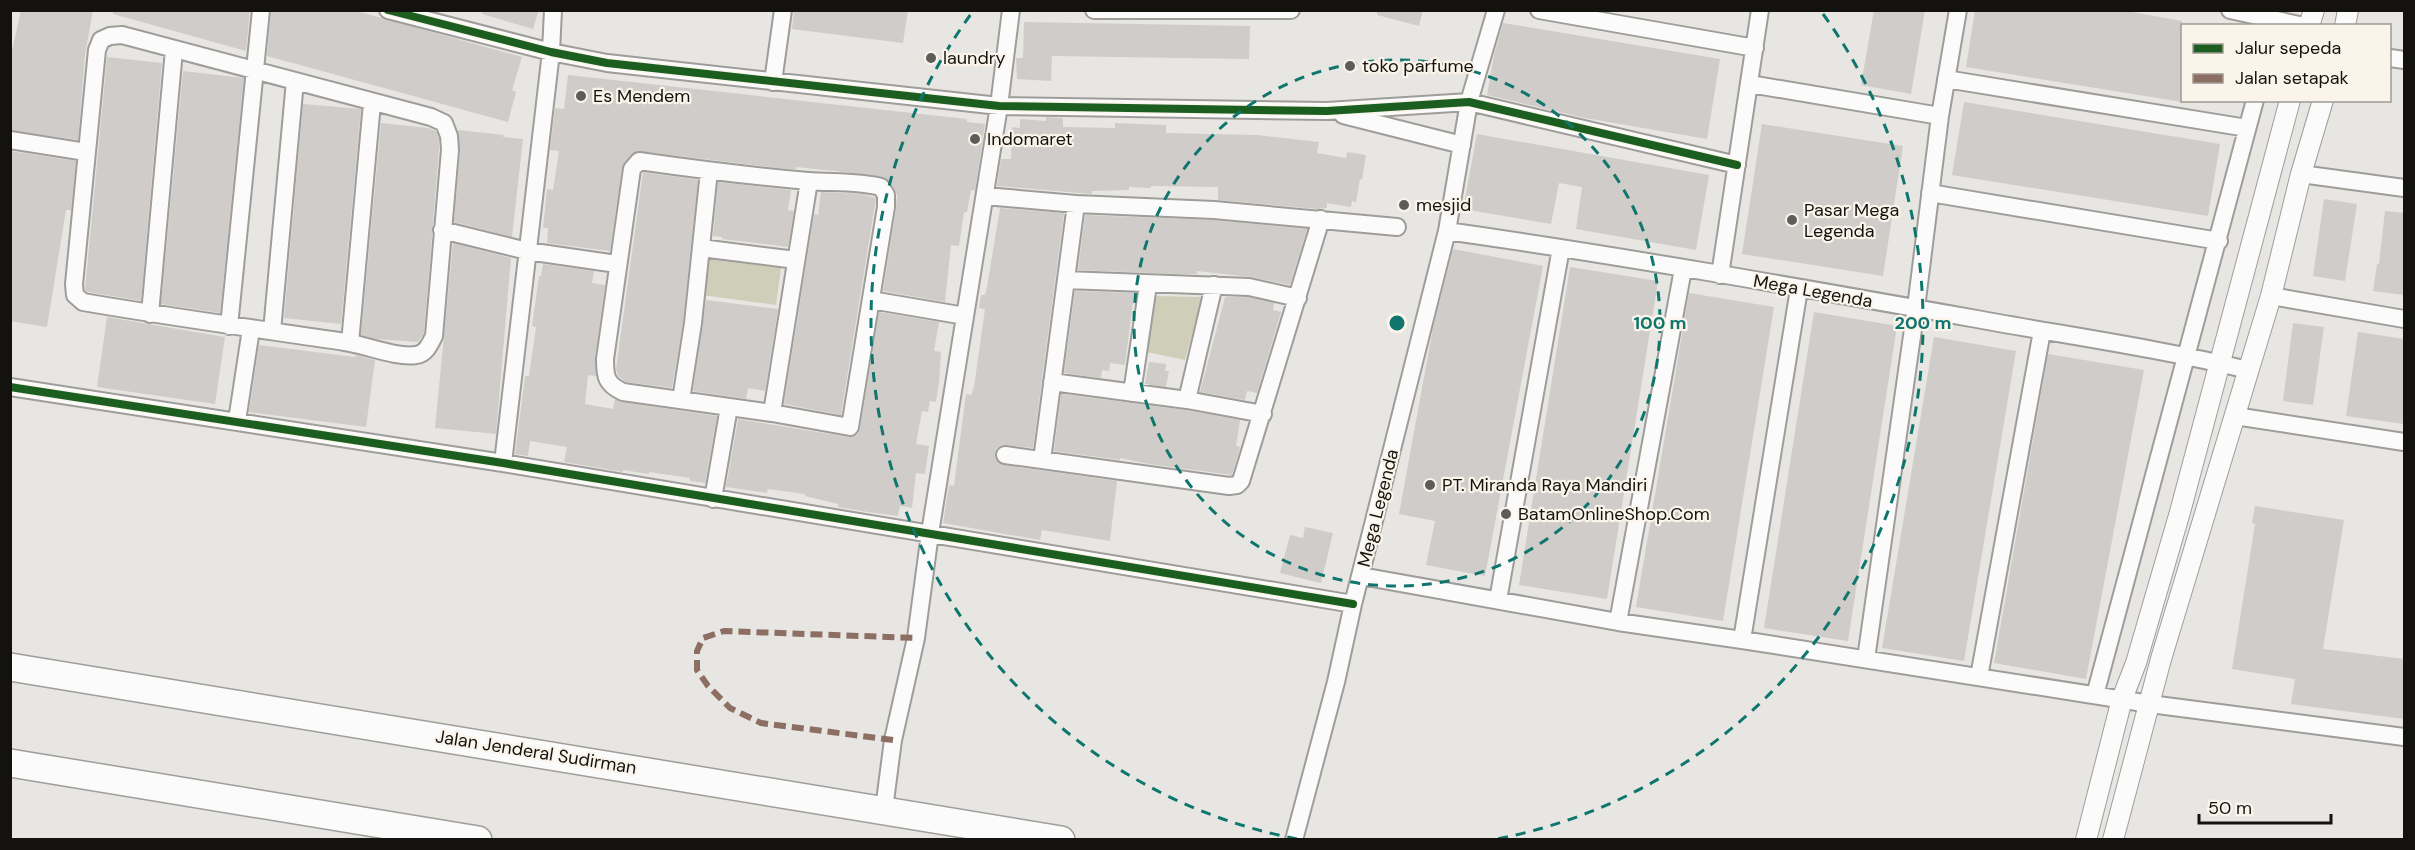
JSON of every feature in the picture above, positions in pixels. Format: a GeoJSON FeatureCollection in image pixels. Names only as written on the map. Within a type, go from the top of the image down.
{"type":"FeatureCollection","features":[{"type":"Feature","properties":{"kind":"highway","name":"Jalan Jenderal Sudirman"},"geometry":{"type":"LineString","coordinates":[[10,667],[884,809],[1006,835],[1061,840]]}},
{"type":"Feature","properties":{"kind":"highway"},"geometry":{"type":"LineString","coordinates":[[10,763],[478,840]]}},
{"type":"Feature","properties":{"kind":"street"},"geometry":{"type":"LineString","coordinates":[[229,326],[261,10]]}},
{"type":"Feature","properties":{"kind":"street"},"geometry":{"type":"LineString","coordinates":[[388,10],[550,52],[607,63],[999,106],[1328,111],[1469,102],[1737,165]]}},
{"type":"Feature","properties":{"kind":"street"},"geometry":{"type":"LineString","coordinates":[[503,463],[553,10]]}},
{"type":"Feature","properties":{"kind":"street"},"geometry":{"type":"LineString","coordinates":[[773,82],[783,10]]}},
{"type":"Feature","properties":{"kind":"street"},"geometry":{"type":"LineString","coordinates":[[884,809],[893,740],[916,638],[930,533],[999,106],[1011,10]]}},
{"type":"Feature","properties":{"kind":"street"},"geometry":{"type":"LineString","coordinates":[[1094,10],[1291,10]]}},
{"type":"Feature","properties":{"kind":"street","name":"Mega Legenda"},"geometry":{"type":"LineString","coordinates":[[1294,840],[1336,682],[1353,604],[1447,231],[1469,102],[1496,10]]}},
{"type":"Feature","properties":{"kind":"street"},"geometry":{"type":"LineString","coordinates":[[1539,10],[1755,48]]}},
{"type":"Feature","properties":{"kind":"street"},"geometry":{"type":"LineString","coordinates":[[1720,275],[1760,10]]}},
{"type":"Feature","properties":{"kind":"street"},"geometry":{"type":"LineString","coordinates":[[1866,659],[1916,308],[1940,116],[1958,10]]}},
{"type":"Feature","properties":{"kind":"street"},"geometry":{"type":"LineString","coordinates":[[2230,10],[2297,24]]}},
{"type":"Feature","properties":{"kind":"street"},"geometry":{"type":"LineString","coordinates":[[122,35],[174,50],[431,117],[444,123],[450,150],[434,336],[429,348],[420,355],[409,356],[350,343],[83,302],[75,295],[74,284],[86,152],[97,50],[101,40],[110,36],[122,35]]}},
{"type":"Feature","properties":{"kind":"street"},"geometry":{"type":"LineString","coordinates":[[150,314],[174,50]]}},
{"type":"Feature","properties":{"kind":"street"},"geometry":{"type":"LineString","coordinates":[[1946,79],[2247,128]]}},
{"type":"Feature","properties":{"kind":"street"},"geometry":{"type":"LineString","coordinates":[[272,332],[295,81]]}},
{"type":"Feature","properties":{"kind":"street"},"geometry":{"type":"LineString","coordinates":[[1750,84],[1940,116]]}},
{"type":"Feature","properties":{"kind":"street"},"geometry":{"type":"LineString","coordinates":[[2095,695],[2185,356],[2219,242],[2254,102]]}},
{"type":"Feature","properties":{"kind":"street"},"geometry":{"type":"LineString","coordinates":[[2086,840],[2122,699],[2136,663],[2220,364],[2289,102]]}},
{"type":"Feature","properties":{"kind":"street"},"geometry":{"type":"LineString","coordinates":[[2112,840],[2161,659],[2271,296],[2301,174],[2322,102]]}},
{"type":"Feature","properties":{"kind":"street"},"geometry":{"type":"LineString","coordinates":[[350,343],[372,103]]}},
{"type":"Feature","properties":{"kind":"street"},"geometry":{"type":"LineString","coordinates":[[1328,111],[1462,145]]}},
{"type":"Feature","properties":{"kind":"street"},"geometry":{"type":"LineString","coordinates":[[10,140],[86,152]]}},
{"type":"Feature","properties":{"kind":"street"},"geometry":{"type":"LineString","coordinates":[[639,161],[809,181],[869,184],[881,188],[886,195],[886,207],[850,427],[772,413],[623,392],[611,387],[605,377],[617,264],[632,169],[639,161]]}},
{"type":"Feature","properties":{"kind":"street"},"geometry":{"type":"LineString","coordinates":[[681,400],[709,171]]}},
{"type":"Feature","properties":{"kind":"street"},"geometry":{"type":"LineString","coordinates":[[2301,174],[2404,189]]}},
{"type":"Feature","properties":{"kind":"street"},"geometry":{"type":"LineString","coordinates":[[772,413],[809,181]]}},
{"type":"Feature","properties":{"kind":"street"},"geometry":{"type":"LineString","coordinates":[[1930,193],[2219,242]]}},
{"type":"Feature","properties":{"kind":"street"},"geometry":{"type":"LineString","coordinates":[[985,196],[1076,204],[1214,210],[1397,227]]}},
{"type":"Feature","properties":{"kind":"street"},"geometry":{"type":"LineString","coordinates":[[1042,460],[1076,204]]}},
{"type":"Feature","properties":{"kind":"street"},"geometry":{"type":"LineString","coordinates":[[1005,455],[1229,486],[1237,485],[1241,481],[1263,414],[1321,219]]}},
{"type":"Feature","properties":{"kind":"street"},"geometry":{"type":"LineString","coordinates":[[442,230],[527,251],[617,264]]}},
{"type":"Feature","properties":{"kind":"street","name":"Mega Legenda"},"geometry":{"type":"LineString","coordinates":[[1447,231],[1562,248],[1916,308],[2185,356],[2248,370]]}},
{"type":"Feature","properties":{"kind":"street"},"geometry":{"type":"LineString","coordinates":[[701,248],[796,260]]}},
{"type":"Feature","properties":{"kind":"street"},"geometry":{"type":"LineString","coordinates":[[1498,600],[1562,248]]}},
{"type":"Feature","properties":{"kind":"street"},"geometry":{"type":"LineString","coordinates":[[1618,622],[1683,269]]}},
{"type":"Feature","properties":{"kind":"street"},"geometry":{"type":"LineString","coordinates":[[1066,280],[1148,285],[1249,287],[1298,298]]}},
{"type":"Feature","properties":{"kind":"street"},"geometry":{"type":"LineString","coordinates":[[1132,393],[1148,285]]}},
{"type":"Feature","properties":{"kind":"street"},"geometry":{"type":"LineString","coordinates":[[1187,400],[1214,285]]}},
{"type":"Feature","properties":{"kind":"street"},"geometry":{"type":"LineString","coordinates":[[1742,640],[1798,289]]}},
{"type":"Feature","properties":{"kind":"street"},"geometry":{"type":"LineString","coordinates":[[2271,296],[2404,319]]}},
{"type":"Feature","properties":{"kind":"street"},"geometry":{"type":"LineString","coordinates":[[871,300],[965,316]]}},
{"type":"Feature","properties":{"kind":"street"},"geometry":{"type":"LineString","coordinates":[[237,421],[251,329]]}},
{"type":"Feature","properties":{"kind":"street"},"geometry":{"type":"LineString","coordinates":[[1979,677],[2042,331]]}},
{"type":"Feature","properties":{"kind":"street"},"geometry":{"type":"LineString","coordinates":[[1052,382],[1187,400],[1263,414]]}},
{"type":"Feature","properties":{"kind":"street"},"geometry":{"type":"LineString","coordinates":[[10,387],[503,463],[1353,604]]}},
{"type":"Feature","properties":{"kind":"street"},"geometry":{"type":"LineString","coordinates":[[713,499],[729,407]]}},
{"type":"Feature","properties":{"kind":"street"},"geometry":{"type":"LineString","coordinates":[[2235,416],[2404,442]]}},
{"type":"Feature","properties":{"kind":"street","name":"Mega Legenda"},"geometry":{"type":"LineString","coordinates":[[1361,576],[1618,622],[2150,704],[2404,737]]}},
{"type":"Feature","properties":{"kind":"street"},"geometry":{"type":"LineString","coordinates":[[2096,802],[2121,806]]}},
{"type":"Feature","properties":{"kind":"green space"},"geometry":{"type":"Polygon","coordinates":[[[707,258],[781,268],[776,305],[702,295],[707,258]]]}},
{"type":"Feature","properties":{"kind":"green space"},"geometry":{"type":"Polygon","coordinates":[[[1155,296],[1202,297],[1185,360],[1146,352],[1155,296]]]}},
{"type":"Feature","properties":{"kind":"building"},"geometry":{"type":"Polygon","coordinates":[[[21,10],[93,10],[85,55],[78,140],[10,130],[10,60],[21,10]]]}},
{"type":"Feature","properties":{"kind":"building"},"geometry":{"type":"Polygon","coordinates":[[[113,10],[250,10],[246,51],[113,14],[113,10]]]}},
{"type":"Feature","properties":{"kind":"building"},"geometry":{"type":"Polygon","coordinates":[[[271,10],[353,10],[522,57],[512,90],[516,92],[508,122],[267,56],[271,10]]]}},
{"type":"Feature","properties":{"kind":"building"},"geometry":{"type":"Polygon","coordinates":[[[482,10],[539,10],[533,29],[482,14],[482,10]]]}},
{"type":"Feature","properties":{"kind":"building"},"geometry":{"type":"Polygon","coordinates":[[[794,10],[908,10],[903,43],[792,29],[794,10]]]}},
{"type":"Feature","properties":{"kind":"building"},"geometry":{"type":"Polygon","coordinates":[[[1377,10],[1423,10],[1419,26],[1377,15],[1377,10]]]}},
{"type":"Feature","properties":{"kind":"building"},"geometry":{"type":"Polygon","coordinates":[[[1874,10],[1925,10],[1911,94],[1861,85],[1874,10]]]}},
{"type":"Feature","properties":{"kind":"building"},"geometry":{"type":"Polygon","coordinates":[[[1975,10],[2121,10],[2182,21],[2181,102],[1966,67],[1975,10]]]}},
{"type":"Feature","properties":{"kind":"building"},"geometry":{"type":"Polygon","coordinates":[[[1024,22],[1250,26],[1249,59],[1052,56],[1051,81],[1017,79],[1016,58],[1023,58],[1024,22]]]}},
{"type":"Feature","properties":{"kind":"building"},"geometry":{"type":"Polygon","coordinates":[[[1503,23],[1720,59],[1707,139],[1585,118],[1487,95],[1494,55],[1503,23]]]}},
{"type":"Feature","properties":{"kind":"building"},"geometry":{"type":"Polygon","coordinates":[[[107,57],[162,63],[141,301],[85,290],[107,57]]]}},
{"type":"Feature","properties":{"kind":"building"},"geometry":{"type":"Polygon","coordinates":[[[183,71],[244,78],[220,313],[161,304],[183,71]]]}},
{"type":"Feature","properties":{"kind":"building"},"geometry":{"type":"Polygon","coordinates":[[[568,75],[967,119],[967,122],[985,124],[975,191],[971,190],[967,212],[964,212],[959,246],[951,245],[945,302],[883,291],[897,195],[887,179],[873,175],[796,167],[796,169],[788,169],[636,151],[622,168],[610,251],[547,243],[548,228],[543,228],[547,189],[553,190],[559,151],[550,150],[555,108],[564,109],[568,75]]]}},
{"type":"Feature","properties":{"kind":"building"},"geometry":{"type":"Polygon","coordinates":[[[1964,102],[2220,144],[2208,216],[1952,175],[1964,102]]]}},
{"type":"Feature","properties":{"kind":"building"},"geometry":{"type":"Polygon","coordinates":[[[303,104],[361,109],[341,324],[284,318],[303,104]]]}},
{"type":"Feature","properties":{"kind":"building"},"geometry":{"type":"Polygon","coordinates":[[[1046,117],[1063,118],[1063,127],[1115,128],[1115,123],[1166,125],[1166,133],[1257,135],[1319,142],[1317,153],[1346,158],[1347,152],[1366,155],[1356,202],[1352,201],[1351,207],[1327,203],[1327,208],[1318,209],[1218,200],[1218,187],[1129,187],[1129,190],[1092,191],[1092,194],[997,186],[1001,159],[1011,159],[1012,127],[1020,128],[1020,119],[1046,121],[1046,117]]]}},
{"type":"Feature","properties":{"kind":"building"},"geometry":{"type":"Polygon","coordinates":[[[381,123],[429,128],[436,131],[439,138],[424,333],[418,342],[377,339],[361,335],[381,123]]]}},
{"type":"Feature","properties":{"kind":"building"},"geometry":{"type":"Polygon","coordinates":[[[1762,124],[1903,146],[1883,276],[1742,254],[1762,124]]]}},
{"type":"Feature","properties":{"kind":"building"},"geometry":{"type":"Polygon","coordinates":[[[458,130],[523,139],[512,237],[454,222],[460,151],[458,130]]]}},
{"type":"Feature","properties":{"kind":"building"},"geometry":{"type":"Polygon","coordinates":[[[1477,134],[1709,175],[1696,250],[1576,229],[1582,187],[1559,183],[1551,224],[1463,209],[1477,134]]]}},
{"type":"Feature","properties":{"kind":"building"},"geometry":{"type":"Polygon","coordinates":[[[10,151],[76,161],[71,210],[66,210],[47,327],[10,321],[10,151]]]}},
{"type":"Feature","properties":{"kind":"building"},"geometry":{"type":"Polygon","coordinates":[[[643,172],[698,180],[683,322],[672,388],[626,382],[618,376],[616,369],[643,172]]]}},
{"type":"Feature","properties":{"kind":"building"},"geometry":{"type":"Polygon","coordinates":[[[718,182],[791,190],[788,210],[794,211],[788,247],[713,236],[718,182]]]}},
{"type":"Feature","properties":{"kind":"building"},"geometry":{"type":"Polygon","coordinates":[[[821,192],[862,194],[876,198],[841,415],[784,404],[814,214],[818,215],[821,192]]]}},
{"type":"Feature","properties":{"kind":"building"},"geometry":{"type":"Polygon","coordinates":[[[2324,199],[2357,204],[2345,281],[2313,276],[2324,199]]]}},
{"type":"Feature","properties":{"kind":"building"},"geometry":{"type":"Polygon","coordinates":[[[1000,208],[1064,213],[1033,448],[1002,445],[996,449],[995,458],[1004,465],[1117,481],[1110,541],[1042,530],[1040,540],[943,523],[949,485],[954,486],[966,394],[971,395],[974,387],[985,309],[979,308],[981,295],[985,295],[987,287],[1000,208]]]}},
{"type":"Feature","properties":{"kind":"building"},"geometry":{"type":"Polygon","coordinates":[[[2385,211],[2404,213],[2404,295],[2373,291],[2377,264],[2379,264],[2385,211]]]}},
{"type":"Feature","properties":{"kind":"building"},"geometry":{"type":"Polygon","coordinates":[[[1085,215],[1213,220],[1307,229],[1290,285],[1251,277],[1197,271],[1197,274],[1177,274],[1078,270],[1085,215]]]}},
{"type":"Feature","properties":{"kind":"building"},"geometry":{"type":"Polygon","coordinates":[[[453,243],[511,258],[496,434],[435,428],[453,243]]]}},
{"type":"Feature","properties":{"kind":"building"},"geometry":{"type":"Polygon","coordinates":[[[1453,249],[1543,266],[1485,576],[1426,565],[1435,521],[1399,514],[1433,328],[1453,249]]]}},
{"type":"Feature","properties":{"kind":"building"},"geometry":{"type":"Polygon","coordinates":[[[543,264],[594,271],[592,283],[605,285],[595,358],[596,376],[588,375],[585,404],[613,409],[615,399],[622,402],[717,416],[705,483],[690,481],[690,478],[649,472],[649,474],[623,470],[623,472],[564,462],[567,447],[530,441],[528,456],[515,454],[525,376],[529,376],[536,327],[532,326],[539,276],[541,276],[543,264]]]}},
{"type":"Feature","properties":{"kind":"building"},"geometry":{"type":"Polygon","coordinates":[[[1570,267],[1658,281],[1607,599],[1519,585],[1570,267]]]}},
{"type":"Feature","properties":{"kind":"building"},"geometry":{"type":"Polygon","coordinates":[[[1075,291],[1134,293],[1125,365],[1110,363],[1109,371],[1102,370],[1101,378],[1064,373],[1075,291]]]}},
{"type":"Feature","properties":{"kind":"building"},"geometry":{"type":"Polygon","coordinates":[[[1689,293],[1774,307],[1723,621],[1636,607],[1689,293]]]}},
{"type":"Feature","properties":{"kind":"building"},"geometry":{"type":"Polygon","coordinates":[[[1225,297],[1248,297],[1274,303],[1273,310],[1281,312],[1257,393],[1247,391],[1245,400],[1200,392],[1225,297]]]}},
{"type":"Feature","properties":{"kind":"building"},"geometry":{"type":"Polygon","coordinates":[[[706,300],[778,309],[765,391],[748,388],[746,399],[693,391],[706,300]]]}},
{"type":"Feature","properties":{"kind":"building"},"geometry":{"type":"Polygon","coordinates":[[[879,312],[939,322],[934,351],[941,352],[939,382],[936,402],[930,401],[928,412],[922,411],[916,444],[929,446],[925,474],[916,473],[912,508],[900,506],[898,516],[838,507],[838,504],[805,496],[805,494],[768,489],[767,493],[726,487],[738,419],[848,437],[858,434],[879,312]]]}},
{"type":"Feature","properties":{"kind":"building"},"geometry":{"type":"Polygon","coordinates":[[[1814,312],[1897,326],[1848,641],[1764,628],[1814,312]]]}},
{"type":"Feature","properties":{"kind":"building"},"geometry":{"type":"Polygon","coordinates":[[[107,317],[225,337],[215,404],[97,387],[107,317]]]}},
{"type":"Feature","properties":{"kind":"building"},"geometry":{"type":"Polygon","coordinates":[[[2293,323],[2324,327],[2313,405],[2283,401],[2293,323]]]}},
{"type":"Feature","properties":{"kind":"building"},"geometry":{"type":"Polygon","coordinates":[[[2358,332],[2404,339],[2404,424],[2346,416],[2358,332]]]}},
{"type":"Feature","properties":{"kind":"building"},"geometry":{"type":"Polygon","coordinates":[[[1934,337],[2016,351],[1964,661],[1882,648],[1934,337]]]}},
{"type":"Feature","properties":{"kind":"building"},"geometry":{"type":"Polygon","coordinates":[[[259,345],[355,357],[356,355],[375,360],[366,427],[249,412],[259,345]]]}},
{"type":"Feature","properties":{"kind":"building"},"geometry":{"type":"Polygon","coordinates":[[[2048,354],[2144,370],[2086,679],[1994,663],[2048,354]]]}},
{"type":"Feature","properties":{"kind":"building"},"geometry":{"type":"Polygon","coordinates":[[[1149,362],[1166,364],[1165,371],[1169,371],[1166,387],[1145,384],[1149,362]]]}},
{"type":"Feature","properties":{"kind":"building"},"geometry":{"type":"Polygon","coordinates":[[[1061,394],[1185,410],[1240,420],[1236,446],[1240,447],[1232,475],[1120,458],[1120,460],[1054,451],[1061,394]]]}},
{"type":"Feature","properties":{"kind":"building"},"geometry":{"type":"Polygon","coordinates":[[[2255,506],[2344,520],[2323,649],[2404,659],[2404,719],[2291,704],[2295,679],[2232,669],[2255,524],[2252,523],[2255,506]]]}},
{"type":"Feature","properties":{"kind":"building"},"geometry":{"type":"Polygon","coordinates":[[[1305,527],[1333,533],[1321,583],[1280,573],[1290,535],[1303,538],[1305,527]]]}},
{"type":"Feature","properties":{"kind":"marked path"},"geometry":{"type":"LineString","coordinates":[[893,740],[761,723],[730,708],[708,686],[697,670],[697,651],[703,638],[724,631],[916,638]]}},
{"type":"Feature","properties":{"kind":"cycle path"},"geometry":{"type":"LineString","coordinates":[[388,10],[551,52],[607,63],[999,106],[1327,111],[1469,102],[1737,165]]}},
{"type":"Feature","properties":{"kind":"cycle path"},"geometry":{"type":"LineString","coordinates":[[10,387],[503,463],[1353,604]]}},
{"type":"Feature","properties":{"kind":"place","name":"laundry"},"geometry":{"type":"Point","coordinates":[931,58]}},
{"type":"Feature","properties":{"kind":"place","name":"toko parfume"},"geometry":{"type":"Point","coordinates":[1350,66]}},
{"type":"Feature","properties":{"kind":"place","name":"Es Mendem"},"geometry":{"type":"Point","coordinates":[581,96]}},
{"type":"Feature","properties":{"kind":"place","name":"Indomaret"},"geometry":{"type":"Point","coordinates":[975,139]}},
{"type":"Feature","properties":{"kind":"place","name":"mesjid"},"geometry":{"type":"Point","coordinates":[1404,205]}},
{"type":"Feature","properties":{"kind":"place","name":"Pasar Mega Legenda"},"geometry":{"type":"Point","coordinates":[1792,220]}},
{"type":"Feature","properties":{"kind":"place","name":"PT. Miranda Raya Mandiri"},"geometry":{"type":"Point","coordinates":[1430,485]}},
{"type":"Feature","properties":{"kind":"place","name":"BatamOnlineShop.Com"},"geometry":{"type":"Point","coordinates":[1506,514]}}]}
